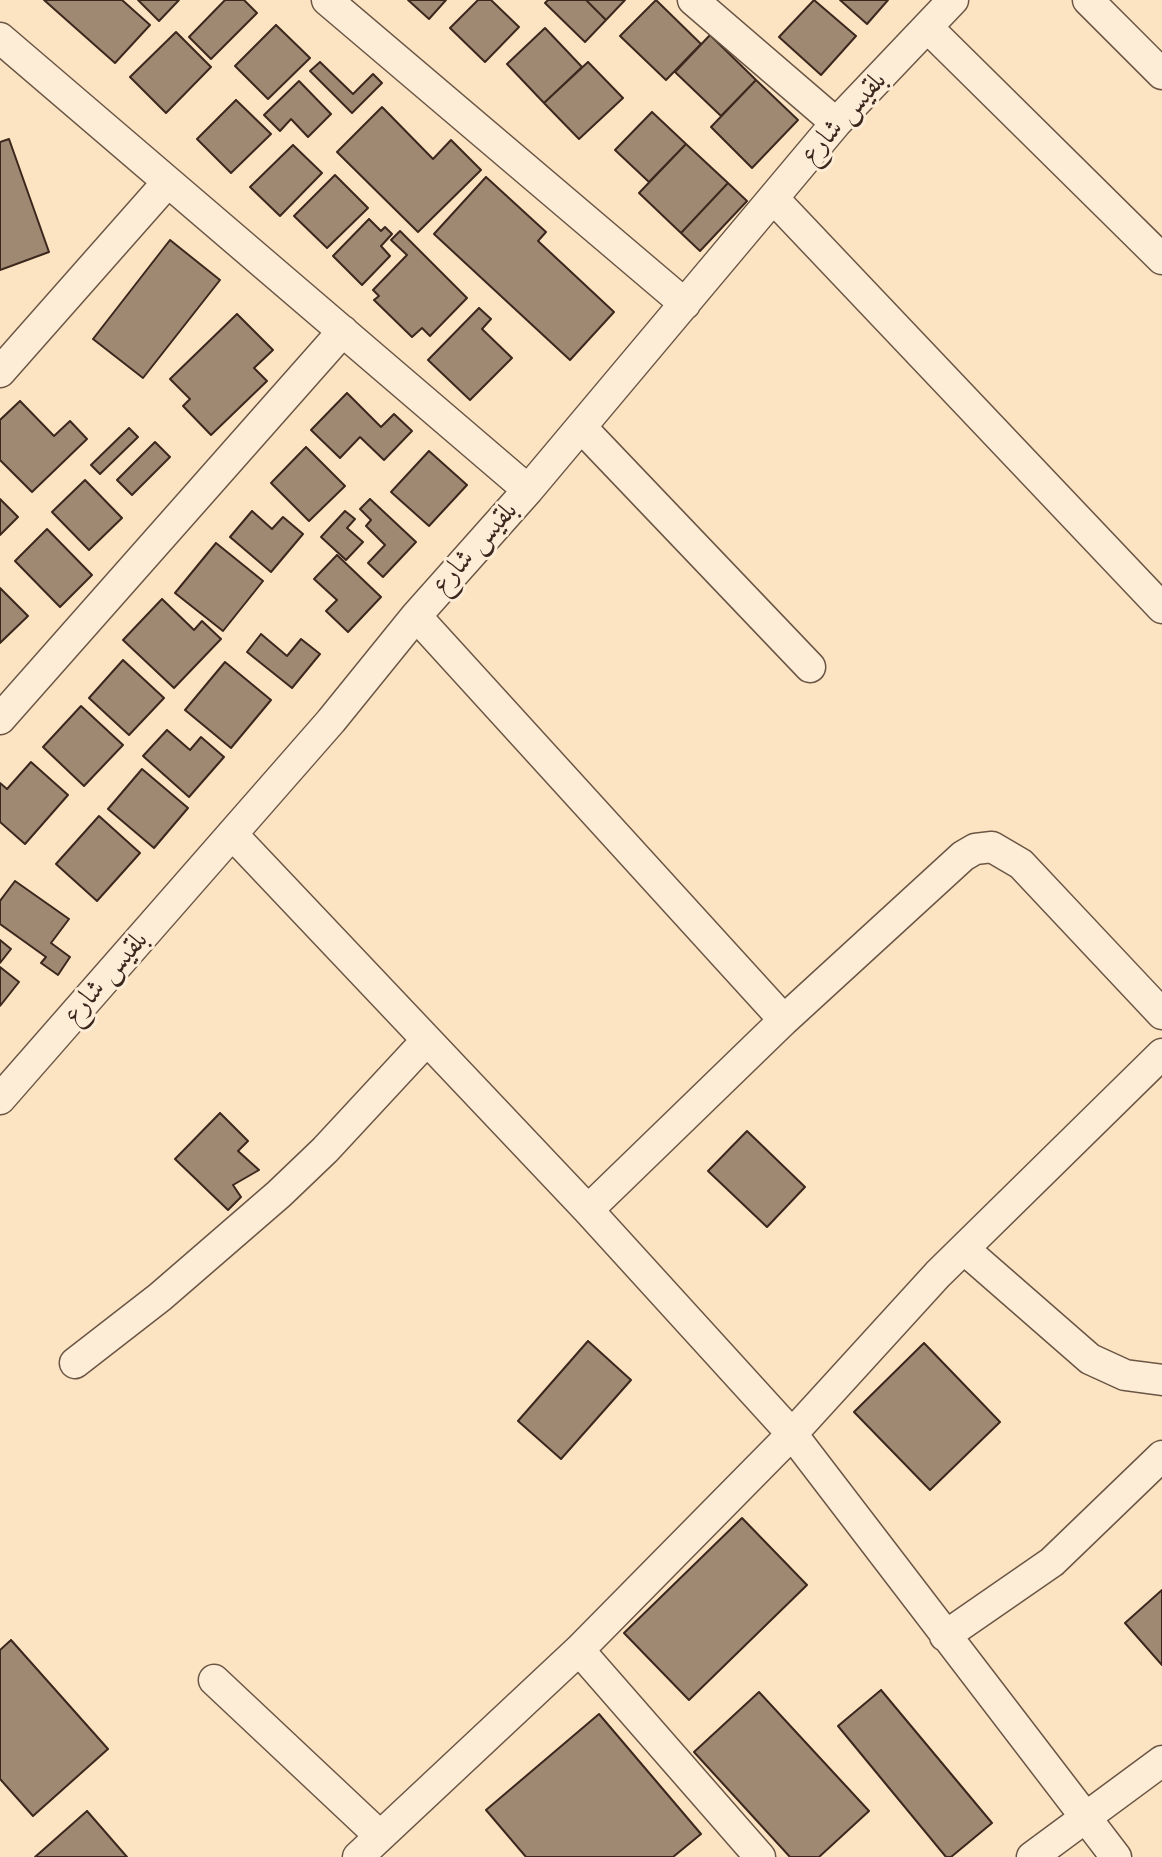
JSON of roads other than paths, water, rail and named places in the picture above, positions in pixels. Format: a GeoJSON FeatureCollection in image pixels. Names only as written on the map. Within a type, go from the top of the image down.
{"type":"FeatureCollection","features":[{"type":"Feature","properties":{"kind":"street"},"geometry":{"type":"LineString","coordinates":[[327,0],[685,304]]}},
{"type":"Feature","properties":{"kind":"street"},"geometry":{"type":"LineString","coordinates":[[693,0],[836,123]]}},
{"type":"Feature","properties":{"kind":"street","name":"بلقيس شارع"},"geometry":{"type":"LineString","coordinates":[[0,1099],[331,721],[416,616],[528,490],[836,123],[953,0]]}},
{"type":"Feature","properties":{"kind":"street"},"geometry":{"type":"LineString","coordinates":[[1088,0],[1162,74]]}},
{"type":"Feature","properties":{"kind":"street"},"geometry":{"type":"LineString","coordinates":[[928,28],[1162,259]]}},
{"type":"Feature","properties":{"kind":"street"},"geometry":{"type":"LineString","coordinates":[[0,38],[166,184],[528,490]]}},
{"type":"Feature","properties":{"kind":"street"},"geometry":{"type":"LineString","coordinates":[[0,372],[166,184]]}},
{"type":"Feature","properties":{"kind":"street"},"geometry":{"type":"LineString","coordinates":[[774,199],[1162,608]]}},
{"type":"Feature","properties":{"kind":"street"},"geometry":{"type":"LineString","coordinates":[[0,719],[343,331]]}},
{"type":"Feature","properties":{"kind":"street"},"geometry":{"type":"LineString","coordinates":[[581,427],[810,667]]}},
{"type":"Feature","properties":{"kind":"street"},"geometry":{"type":"LineString","coordinates":[[416,616],[785,1020]]}},
{"type":"Feature","properties":{"kind":"street"},"geometry":{"type":"LineString","coordinates":[[232,834],[588,1210],[792,1434],[1116,1857]]}},
{"type":"Feature","properties":{"kind":"street"},"geometry":{"type":"LineString","coordinates":[[588,1210],[785,1020],[963,856],[975,849],[992,847],[1021,864],[1162,1014]]}},
{"type":"Feature","properties":{"kind":"street"},"geometry":{"type":"LineString","coordinates":[[75,1363],[160,1297],[279,1194],[325,1150],[427,1040]]}},
{"type":"Feature","properties":{"kind":"street"},"geometry":{"type":"LineString","coordinates":[[358,1857],[579,1650],[792,1434],[964,1249],[1162,1054]]}},
{"type":"Feature","properties":{"kind":"street"},"geometry":{"type":"LineString","coordinates":[[964,1249],[1090,1359],[1125,1375],[1162,1380]]}},
{"type":"Feature","properties":{"kind":"street"},"geometry":{"type":"LineString","coordinates":[[945,1636],[1052,1562],[1162,1456]]}},
{"type":"Feature","properties":{"kind":"street"},"geometry":{"type":"LineString","coordinates":[[579,1650],[760,1857]]}},
{"type":"Feature","properties":{"kind":"street"},"geometry":{"type":"LineString","coordinates":[[214,1680],[380,1836]]}},
{"type":"Feature","properties":{"kind":"street"},"geometry":{"type":"LineString","coordinates":[[1032,1857],[1162,1761]]}}]}
